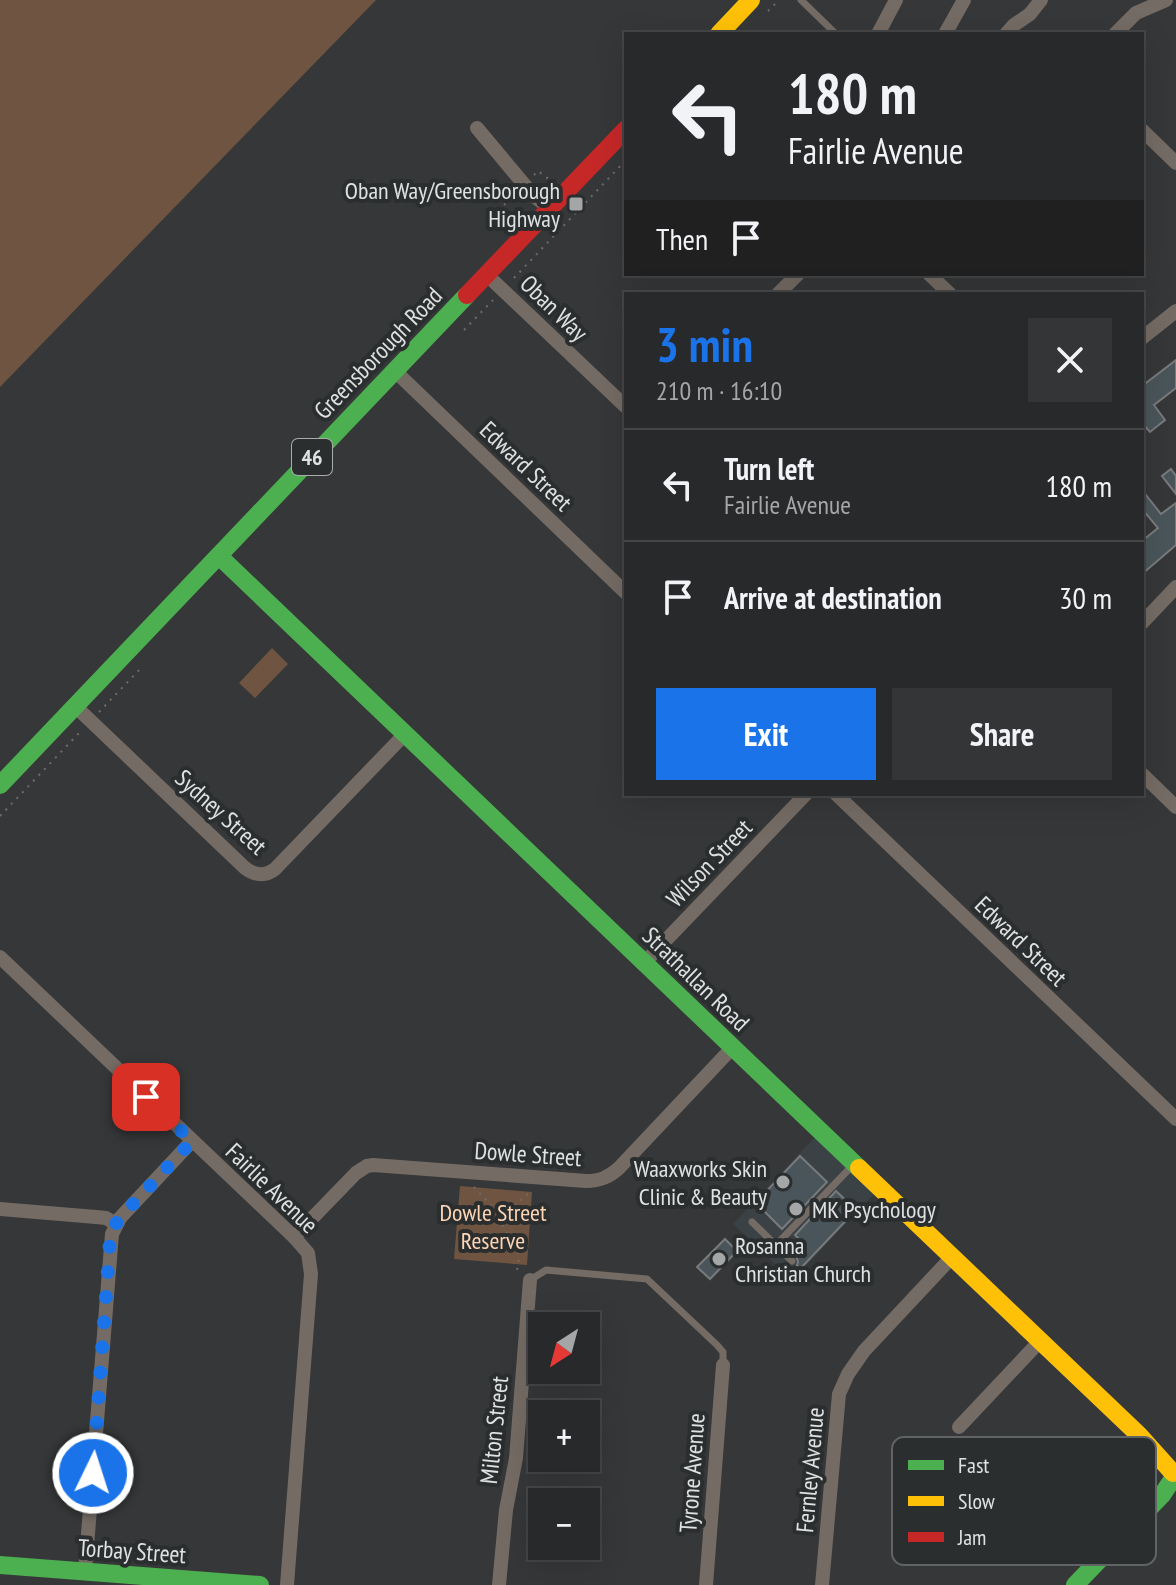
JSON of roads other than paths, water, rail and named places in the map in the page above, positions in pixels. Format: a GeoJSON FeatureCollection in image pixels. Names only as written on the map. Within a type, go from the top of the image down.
{"type":"FeatureCollection","features":[{"type":"Feature","properties":{"kind":"main road"},"geometry":{"type":"LineString","coordinates":[[721,32],[751,0]]}},
{"type":"Feature","properties":{"kind":"main road","name":"Greensborough Road"},"geometry":{"type":"LineString","coordinates":[[0,785],[624,131]]}},
{"type":"Feature","properties":{"kind":"main road","name":"Strathallan Road"},"geometry":{"type":"LineString","coordinates":[[219,556],[1141,1437]]}},
{"type":"Feature","properties":{"kind":"main road","name":"Strathallan Road"},"geometry":{"type":"LineString","coordinates":[[1156,1455],[1175,1477]]}},
{"type":"Feature","properties":{"kind":"main road"},"geometry":{"type":"LineString","coordinates":[[1156,1501],[1175,1477]]}},
{"type":"Feature","properties":{"kind":"main road"},"geometry":{"type":"LineString","coordinates":[[1156,1505],[1175,1477]]}},
{"type":"Feature","properties":{"kind":"main road","name":"Torbay Street"},"geometry":{"type":"LineString","coordinates":[[0,1565],[260,1585]]}},
{"type":"Feature","properties":{"kind":"main road"},"geometry":{"type":"LineString","coordinates":[[1075,1585],[1094,1565]]}},
{"type":"Feature","properties":{"kind":"main road"},"geometry":{"type":"LineString","coordinates":[[1088,1585],[1106,1565]]}},
{"type":"Feature","properties":{"kind":"street"},"geometry":{"type":"LineString","coordinates":[[879,32],[896,0]]}},
{"type":"Feature","properties":{"kind":"street"},"geometry":{"type":"LineString","coordinates":[[946,32],[964,0]]}},
{"type":"Feature","properties":{"kind":"street"},"geometry":{"type":"LineString","coordinates":[[1008,32],[1026,18],[1041,0]]}},
{"type":"Feature","properties":{"kind":"street"},"geometry":{"type":"LineString","coordinates":[[1117,32],[1136,13],[1166,0]]}},
{"type":"Feature","properties":{"kind":"street"},"geometry":{"type":"LineString","coordinates":[[477,128],[533,195],[549,208]]}},
{"type":"Feature","properties":{"kind":"street"},"geometry":{"type":"LineString","coordinates":[[1144,132],[1176,163]]}},
{"type":"Feature","properties":{"kind":"street","name":"Oban Way"},"geometry":{"type":"LineString","coordinates":[[486,274],[624,405]]}},
{"type":"Feature","properties":{"kind":"street"},"geometry":{"type":"LineString","coordinates":[[780,292],[796,276]]}},
{"type":"Feature","properties":{"kind":"street"},"geometry":{"type":"LineString","coordinates":[[931,276],[948,292]]}},
{"type":"Feature","properties":{"kind":"street"},"geometry":{"type":"LineString","coordinates":[[1144,336],[1176,311]]}},
{"type":"Feature","properties":{"kind":"street","name":"Edward Street"},"geometry":{"type":"LineString","coordinates":[[395,371],[624,591]]}},
{"type":"Feature","properties":{"kind":"street"},"geometry":{"type":"LineString","coordinates":[[1144,621],[1176,587]]}},
{"type":"Feature","properties":{"kind":"street","name":"Sydney Street"},"geometry":{"type":"LineString","coordinates":[[76,707],[245,868],[261,875],[271,873],[405,734]]}},
{"type":"Feature","properties":{"kind":"street"},"geometry":{"type":"LineString","coordinates":[[1144,776],[1176,807]]}},
{"type":"Feature","properties":{"kind":"street","name":"Wilson Street"},"geometry":{"type":"LineString","coordinates":[[644,963],[804,796]]}},
{"type":"Feature","properties":{"kind":"street","name":"Edward Street"},"geometry":{"type":"LineString","coordinates":[[838,796],[1176,1119]]}},
{"type":"Feature","properties":{"kind":"street","name":"Fairlie Avenue"},"geometry":{"type":"LineString","coordinates":[[0,957],[308,1253],[311,1274],[287,1585]]}},
{"type":"Feature","properties":{"kind":"street","name":"Dowle Street"},"geometry":{"type":"LineString","coordinates":[[294,1237],[356,1173],[367,1166],[586,1181],[607,1177],[733,1047]]}},
{"type":"Feature","properties":{"kind":"street"},"geometry":{"type":"LineString","coordinates":[[85,1571],[110,1241],[116,1224],[192,1141]]}},
{"type":"Feature","properties":{"kind":"street"},"geometry":{"type":"LineString","coordinates":[[0,1209],[103,1217],[116,1224]]}},
{"type":"Feature","properties":{"kind":"street","name":"Fernley Avenue"},"geometry":{"type":"LineString","coordinates":[[822,1585],[836,1419],[843,1385],[864,1351],[952,1257]]}},
{"type":"Feature","properties":{"kind":"street","name":"Milton Street"},"geometry":{"type":"LineString","coordinates":[[499,1585],[506,1510],[516,1458],[530,1280]]}},
{"type":"Feature","properties":{"kind":"street"},"geometry":{"type":"LineString","coordinates":[[959,1427],[1040,1341]]}},
{"type":"Feature","properties":{"kind":"street","name":"Tyrone Avenue"},"geometry":{"type":"LineString","coordinates":[[706,1585],[723,1365]]}},
{"type":"Feature","properties":{"kind":"lane"},"geometry":{"type":"LineString","coordinates":[[801,0],[834,32]]}},
{"type":"Feature","properties":{"kind":"lane"},"geometry":{"type":"LineString","coordinates":[[776,1245],[854,1163]]}},
{"type":"Feature","properties":{"kind":"lane"},"geometry":{"type":"LineString","coordinates":[[752,1222],[792,1261]]}},
{"type":"Feature","properties":{"kind":"lane"},"geometry":{"type":"LineString","coordinates":[[530,1280],[546,1270],[647,1279],[717,1345],[723,1352],[723,1365]]}},
{"type":"Feature","properties":{"kind":"place","name":"Oban Way/Greensborough Highway"},"geometry":{"type":"Point","coordinates":[576,204]}},
{"type":"Feature","properties":{"kind":"place","name":"Waaxworks Skin Clinic & Beauty"},"geometry":{"type":"Point","coordinates":[783,1182]}},
{"type":"Feature","properties":{"kind":"place","name":"MK Psychology"},"geometry":{"type":"Point","coordinates":[796,1209]}},
{"type":"Feature","properties":{"kind":"place","name":"Rosanna Christian Church"},"geometry":{"type":"Point","coordinates":[719,1259]}},
{"type":"Feature","properties":{"kind":"park label","name":"Dowle Street Reserve"},"geometry":{"type":"Point","coordinates":[493,1226]}}]}
